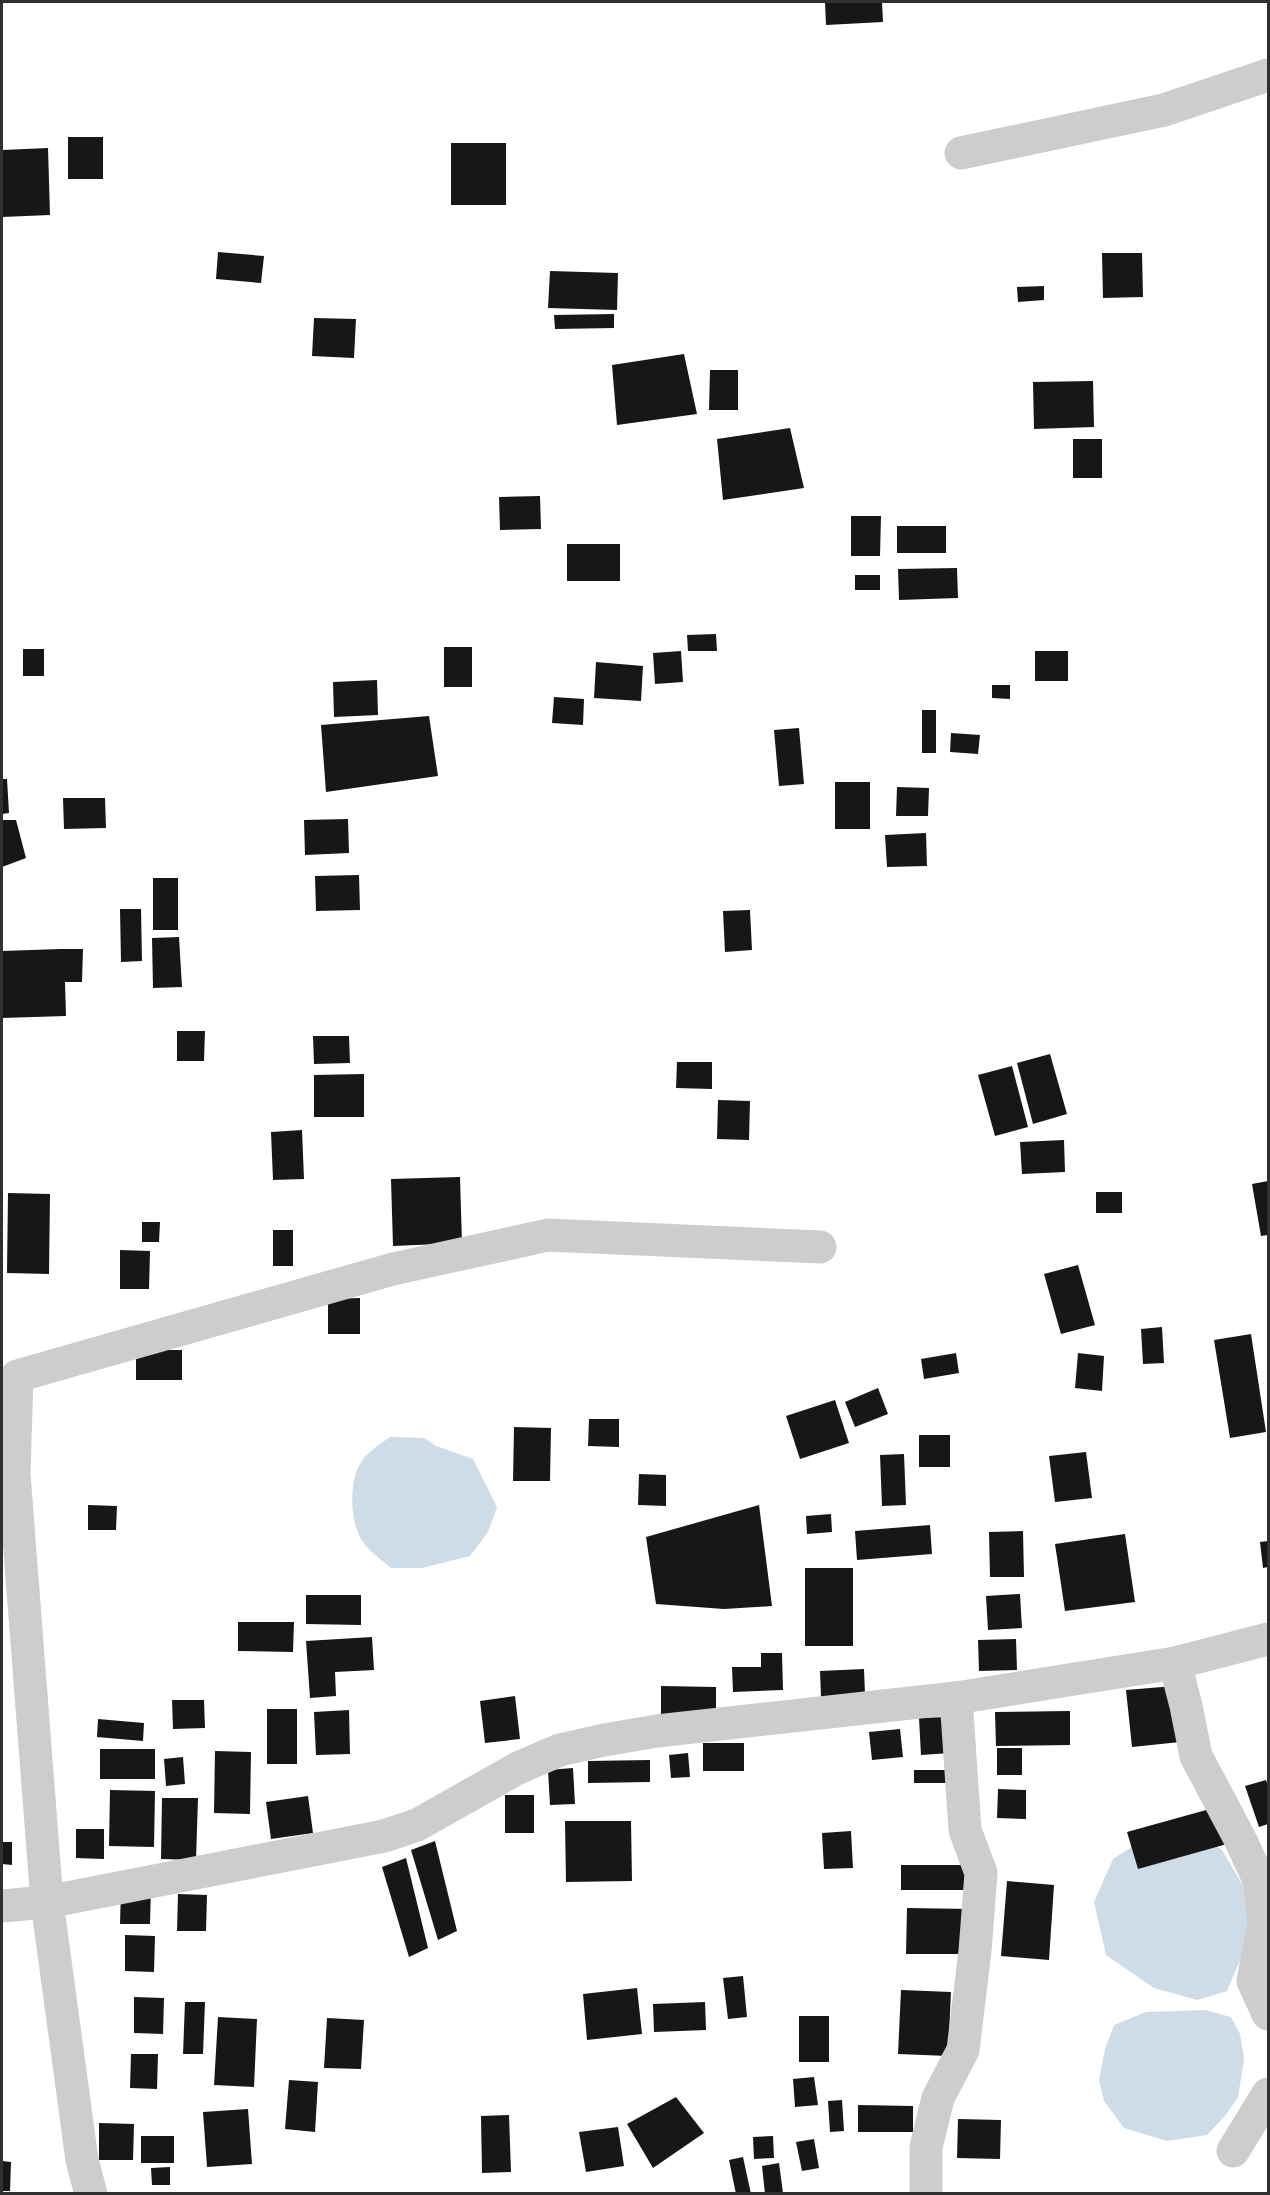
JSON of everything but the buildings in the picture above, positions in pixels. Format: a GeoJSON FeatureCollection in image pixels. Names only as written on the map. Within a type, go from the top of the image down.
{"type":"FeatureCollection","features":[{"type":"Feature","properties":{"kind":"street"},"geometry":{"type":"LineString","coordinates":[[961,153],[1164,110],[1269,75]]}},
{"type":"Feature","properties":{"kind":"street"},"geometry":{"type":"LineString","coordinates":[[91,2193],[82,2160],[47,1902],[14,1474],[17,1376],[393,1269],[548,1235],[820,1247]]}},
{"type":"Feature","properties":{"kind":"street"},"geometry":{"type":"LineString","coordinates":[[2,1906],[47,1902],[384,1836],[417,1825],[518,1768],[560,1750],[604,1740],[657,1731],[956,1698],[1175,1663],[1269,1639]]}},
{"type":"Feature","properties":{"kind":"street"},"geometry":{"type":"LineString","coordinates":[[1175,1663],[1196,1756],[1241,1841],[1258,1880],[1264,1924],[1253,1981],[1269,2014]]}},
{"type":"Feature","properties":{"kind":"street"},"geometry":{"type":"LineString","coordinates":[[926,2193],[926,2147],[938,2098],[963,2050],[975,1951],[981,1873],[964,1830],[956,1698]]}},
{"type":"Feature","properties":{"kind":"street"},"geometry":{"type":"LineString","coordinates":[[1233,2151],[1269,2094]]}},
{"type":"Feature","properties":{"kind":"shaded area"},"geometry":{"type":"Polygon","coordinates":[[[390,1437],[424,1438],[436,1446],[473,1459],[497,1507],[488,1532],[470,1556],[422,1568],[391,1568],[363,1542],[353,1515],[352,1494],[356,1474],[365,1457],[390,1437]]]}},
{"type":"Feature","properties":{"kind":"shaded area"},"geometry":{"type":"Polygon","coordinates":[[[1194,1831],[1222,1850],[1247,1892],[1250,1912],[1244,1951],[1227,1991],[1197,2000],[1154,1988],[1106,1955],[1094,1902],[1113,1859],[1149,1836],[1194,1831]]]}},
{"type":"Feature","properties":{"kind":"shaded area"},"geometry":{"type":"Polygon","coordinates":[[[1205,2010],[1231,2017],[1240,2034],[1244,2059],[1238,2097],[1225,2116],[1207,2135],[1167,2141],[1124,2128],[1104,2101],[1099,2080],[1105,2049],[1114,2025],[1146,2012],[1205,2010]]]}}]}
